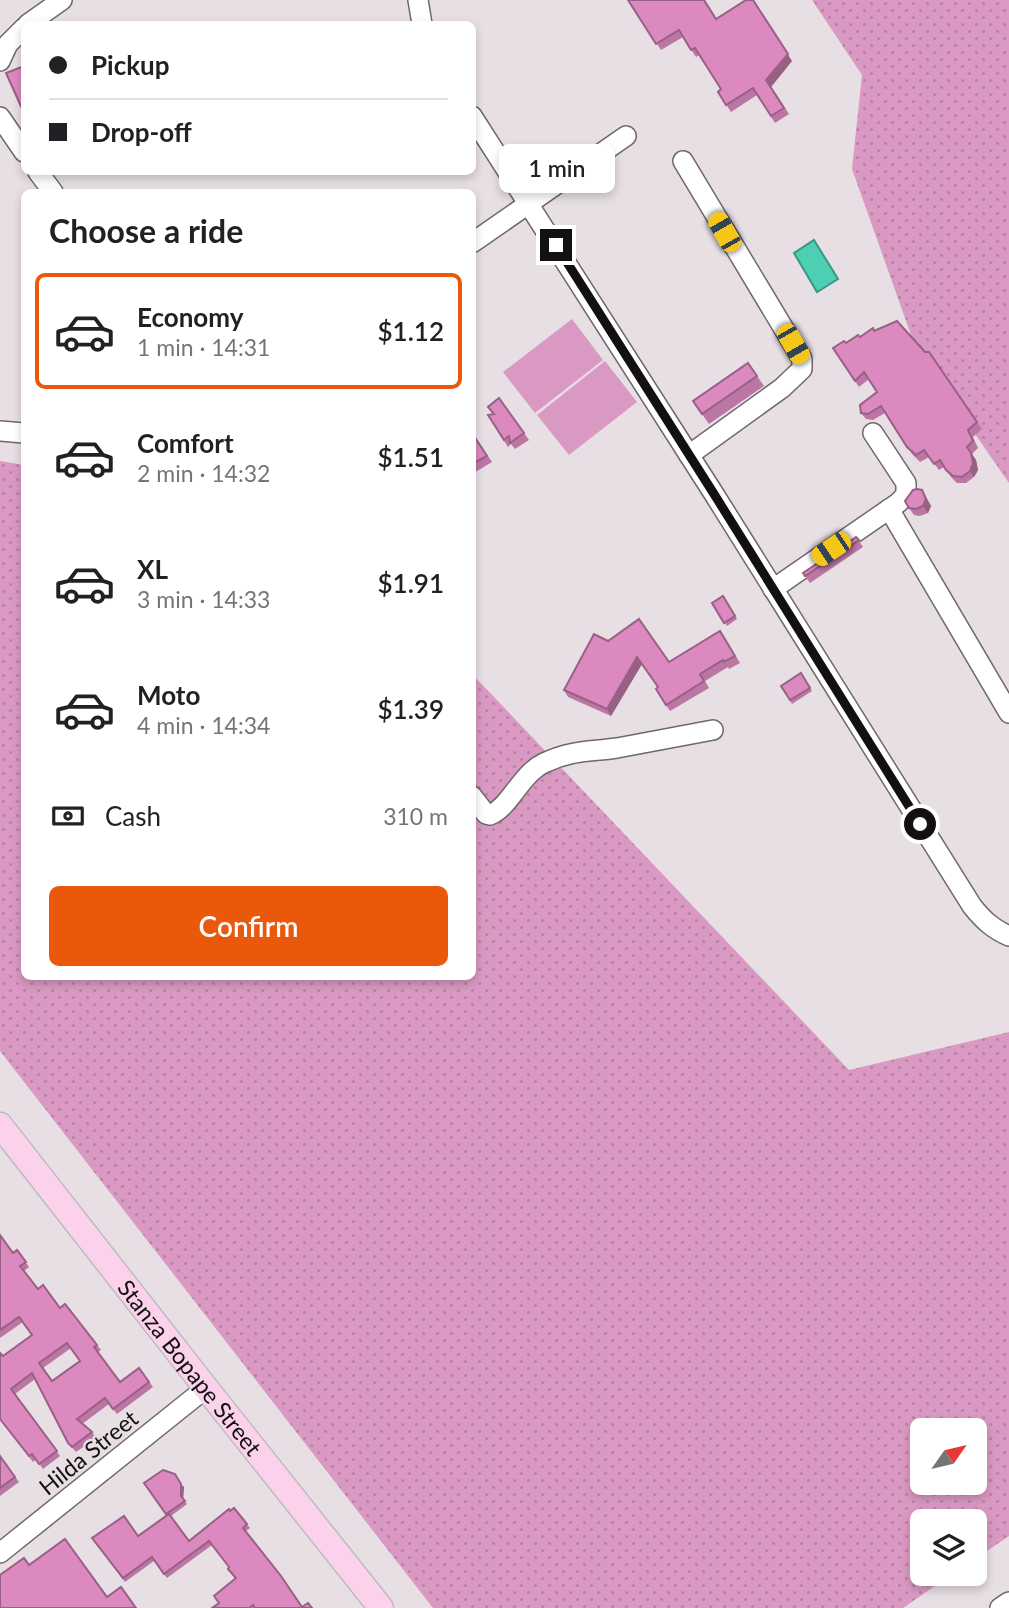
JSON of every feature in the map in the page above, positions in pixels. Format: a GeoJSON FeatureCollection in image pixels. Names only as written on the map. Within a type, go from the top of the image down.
{"type":"FeatureCollection","features":[{"type":"Feature","properties":{"kind":"main road","name":"Stanza Bopape Street"},"geometry":{"type":"LineString","coordinates":[[0,1125],[363,1608]]}},
{"type":"Feature","properties":{"kind":"main road","name":"Stanza Bopape Street"},"geometry":{"type":"LineString","coordinates":[[0,1150],[381,1608]]}},
{"type":"Feature","properties":{"kind":"street"},"geometry":{"type":"LineString","coordinates":[[33,21],[62,0]]}},
{"type":"Feature","properties":{"kind":"street"},"geometry":{"type":"LineString","coordinates":[[418,0],[422,21]]}},
{"type":"Feature","properties":{"kind":"street"},"geometry":{"type":"LineString","coordinates":[[0,61],[8,44],[21,31]]}},
{"type":"Feature","properties":{"kind":"street"},"geometry":{"type":"LineString","coordinates":[[0,117],[21,148]]}},
{"type":"Feature","properties":{"kind":"street"},"geometry":{"type":"LineString","coordinates":[[476,122],[689,454],[972,906],[996,930],[1009,936]]}},
{"type":"Feature","properties":{"kind":"street"},"geometry":{"type":"LineString","coordinates":[[476,240],[626,136]]}},
{"type":"Feature","properties":{"kind":"street"},"geometry":{"type":"LineString","coordinates":[[683,161],[802,359],[803,369],[782,388],[689,454]]}},
{"type":"Feature","properties":{"kind":"street"},"geometry":{"type":"LineString","coordinates":[[0,431],[21,433]]}},
{"type":"Feature","properties":{"kind":"street"},"geometry":{"type":"LineString","coordinates":[[774,589],[906,495],[906,483],[873,433]]}},
{"type":"Feature","properties":{"kind":"street"},"geometry":{"type":"LineString","coordinates":[[889,509],[1009,713]]}},
{"type":"Feature","properties":{"kind":"street"},"geometry":{"type":"LineString","coordinates":[[476,801],[486,814],[500,810],[530,773],[555,758],[579,751],[614,748],[713,730]]}},
{"type":"Feature","properties":{"kind":"street","name":"Hilda Street"},"geometry":{"type":"LineString","coordinates":[[0,1553],[200,1393]]}},
{"type":"Feature","properties":{"kind":"street"},"geometry":{"type":"LineString","coordinates":[[1000,1608],[1009,1602]]}},
{"type":"Feature","properties":{"kind":"shaded area"},"geometry":{"type":"Polygon","coordinates":[[[812,0],[1009,0],[1009,483],[916,349],[852,169],[862,75],[812,0]]]}},
{"type":"Feature","properties":{"kind":"shaded area"},"geometry":{"type":"Polygon","coordinates":[[[814,240],[838,279],[817,292],[794,253],[814,240]]]}},
{"type":"Feature","properties":{"kind":"shaded area"},"geometry":{"type":"Polygon","coordinates":[[[572,319],[603,360],[535,413],[503,372],[572,319]]]}},
{"type":"Feature","properties":{"kind":"shaded area"},"geometry":{"type":"Polygon","coordinates":[[[605,361],[637,402],[569,455],[537,415],[605,361]]]}},
{"type":"Feature","properties":{"kind":"shaded area"},"geometry":{"type":"Polygon","coordinates":[[[0,461],[21,464],[21,980],[476,980],[476,678],[849,1070],[1009,1032],[1009,1536],[987,1551],[987,1509],[910,1509],[910,1586],[935,1586],[903,1608],[433,1608],[0,1051],[0,461]]]}},
{"type":"Feature","properties":{"kind":"building"},"geometry":{"type":"Polygon","coordinates":[[[628,0],[704,0],[716,19],[746,0],[753,0],[788,54],[766,80],[784,108],[771,116],[753,88],[726,105],[718,92],[721,89],[695,48],[691,50],[679,30],[656,44],[628,0]]]}},
{"type":"Feature","properties":{"kind":"building"},"geometry":{"type":"Polygon","coordinates":[[[21,67],[21,106],[6,73],[21,67]]]}},
{"type":"Feature","properties":{"kind":"building"},"geometry":{"type":"Polygon","coordinates":[[[897,321],[925,352],[929,352],[977,422],[968,430],[973,441],[967,447],[973,463],[970,471],[962,477],[953,476],[940,460],[934,464],[924,450],[916,455],[907,447],[881,406],[868,414],[861,413],[860,405],[877,392],[864,372],[855,381],[833,348],[858,335],[860,337],[873,328],[874,331],[897,321]]]}},
{"type":"Feature","properties":{"kind":"building"},"geometry":{"type":"Polygon","coordinates":[[[748,363],[757,376],[702,414],[693,401],[748,363]]]}},
{"type":"Feature","properties":{"kind":"building"},"geometry":{"type":"Polygon","coordinates":[[[499,398],[524,433],[510,443],[509,436],[504,440],[488,415],[494,414],[488,407],[499,398]]]}},
{"type":"Feature","properties":{"kind":"building"},"geometry":{"type":"Polygon","coordinates":[[[476,439],[487,456],[476,462],[476,439]]]}},
{"type":"Feature","properties":{"kind":"building"},"geometry":{"type":"Polygon","coordinates":[[[913,490],[922,490],[926,499],[923,506],[909,508],[905,501],[913,490]]]}},
{"type":"Feature","properties":{"kind":"building"},"geometry":{"type":"Polygon","coordinates":[[[856,537],[859,540],[805,576],[803,573],[856,537]]]}},
{"type":"Feature","properties":{"kind":"building"},"geometry":{"type":"Polygon","coordinates":[[[723,596],[735,616],[724,623],[712,603],[723,596]]]}},
{"type":"Feature","properties":{"kind":"building"},"geometry":{"type":"Polygon","coordinates":[[[639,619],[669,662],[720,631],[735,656],[700,674],[704,681],[666,705],[656,689],[658,687],[637,657],[607,709],[564,690],[594,634],[608,641],[639,619]]]}},
{"type":"Feature","properties":{"kind":"building"},"geometry":{"type":"Polygon","coordinates":[[[801,673],[810,688],[790,700],[781,686],[801,673]]]}},
{"type":"Feature","properties":{"kind":"building"},"geometry":{"type":"Polygon","coordinates":[[[0,1235],[13,1253],[17,1250],[26,1262],[20,1266],[38,1289],[43,1285],[60,1308],[65,1304],[97,1345],[94,1347],[120,1382],[139,1368],[149,1382],[113,1409],[105,1398],[77,1419],[92,1432],[72,1447],[32,1373],[11,1389],[57,1451],[39,1464],[32,1454],[29,1456],[0,1419],[0,1353],[3,1356],[32,1335],[19,1317],[0,1330],[0,1235]],[[67,1343],[39,1363],[52,1381],[80,1361],[67,1343]]]}},
{"type":"Feature","properties":{"kind":"building"},"geometry":{"type":"Polygon","coordinates":[[[0,1456],[15,1477],[0,1488],[0,1456]]]}},
{"type":"Feature","properties":{"kind":"building"},"geometry":{"type":"Polygon","coordinates":[[[163,1470],[175,1474],[181,1484],[181,1496],[185,1501],[166,1514],[144,1483],[163,1470]]]}},
{"type":"Feature","properties":{"kind":"building"},"geometry":{"type":"Polygon","coordinates":[[[234,1508],[247,1524],[243,1528],[302,1607],[308,1603],[312,1608],[255,1608],[253,1605],[249,1608],[212,1608],[219,1603],[214,1596],[236,1578],[209,1541],[164,1574],[152,1557],[123,1578],[92,1538],[124,1516],[138,1536],[169,1514],[189,1541],[229,1509],[230,1511],[234,1508]]]}},
{"type":"Feature","properties":{"kind":"building"},"geometry":{"type":"Polygon","coordinates":[[[65,1539],[107,1597],[121,1587],[136,1608],[0,1608],[0,1575],[24,1558],[29,1565],[65,1539]]]}},
{"type":"Feature","properties":{"kind":"route"},"geometry":{"type":"LineString","coordinates":[[556,245],[920,824]]}}]}
